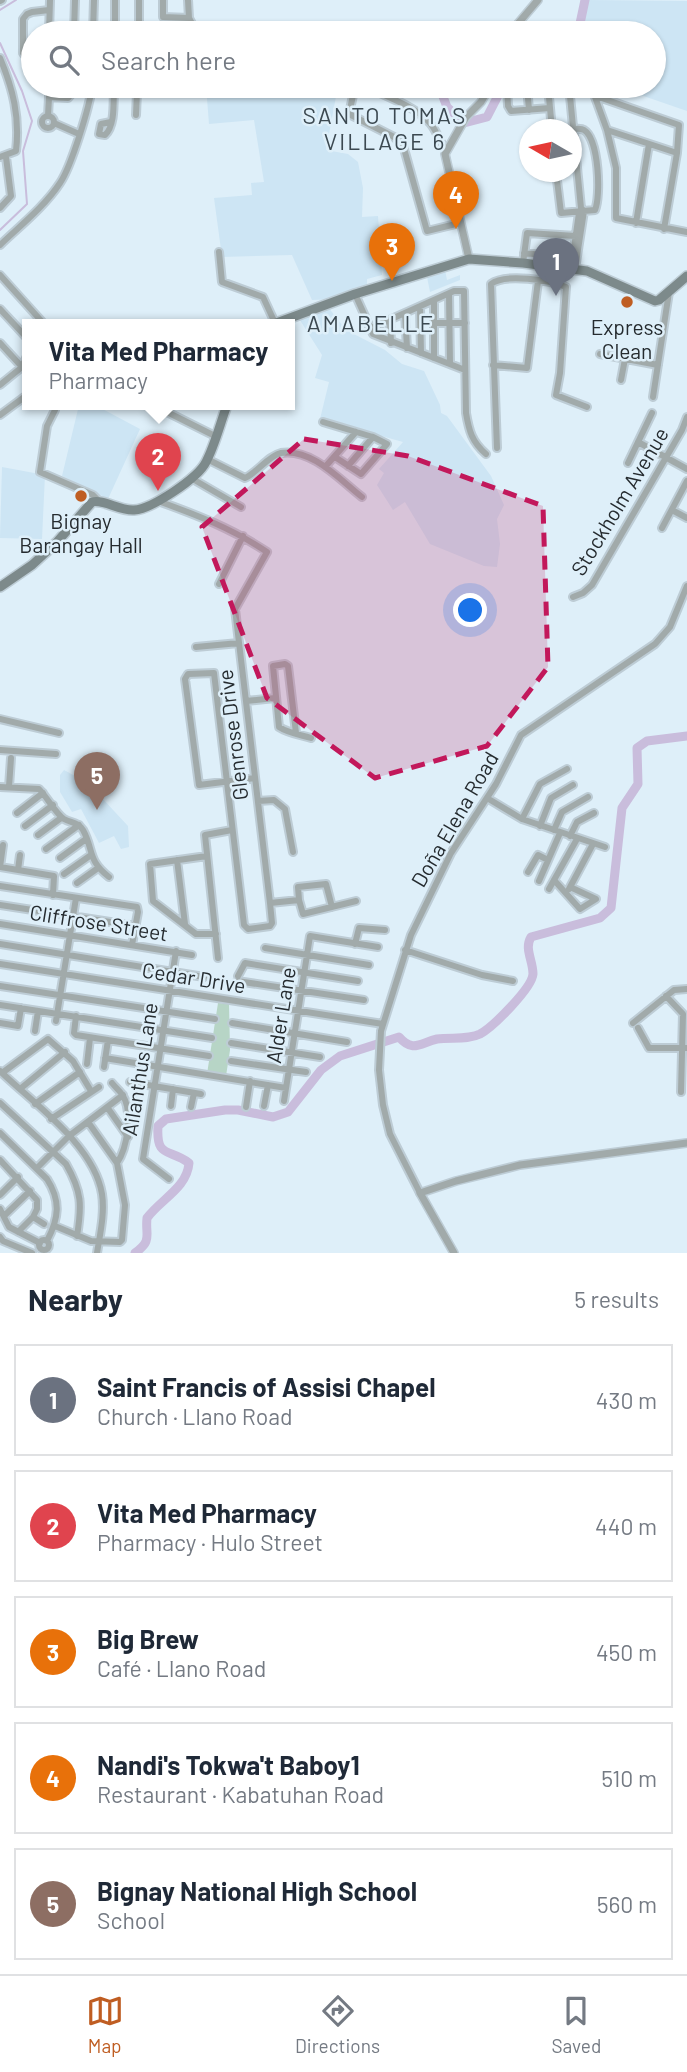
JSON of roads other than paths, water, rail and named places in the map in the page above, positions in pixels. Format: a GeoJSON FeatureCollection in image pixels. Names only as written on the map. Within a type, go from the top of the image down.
{"type":"FeatureCollection","features":[{"type":"Feature","properties":{"kind":"main road"},"geometry":{"type":"LineString","coordinates":[[286,319],[355,294],[469,259],[523,258],[535,264],[573,269],[601,276],[655,301],[687,276]]}},
{"type":"Feature","properties":{"kind":"main road"},"geometry":{"type":"LineString","coordinates":[[0,587],[32,565],[57,542],[89,504],[98,500],[118,509],[148,507],[191,478],[207,459],[225,410]]}},
{"type":"Feature","properties":{"kind":"street"},"geometry":{"type":"LineString","coordinates":[[50,0],[50,21]]}},
{"type":"Feature","properties":{"kind":"street"},"geometry":{"type":"LineString","coordinates":[[74,21],[75,0]]}},
{"type":"Feature","properties":{"kind":"street"},"geometry":{"type":"LineString","coordinates":[[93,21],[94,0]]}},
{"type":"Feature","properties":{"kind":"street"},"geometry":{"type":"LineString","coordinates":[[115,0],[115,21]]}},
{"type":"Feature","properties":{"kind":"street"},"geometry":{"type":"LineString","coordinates":[[139,0],[139,21]]}},
{"type":"Feature","properties":{"kind":"street"},"geometry":{"type":"LineString","coordinates":[[163,0],[163,17],[189,18]]}},
{"type":"Feature","properties":{"kind":"street"},"geometry":{"type":"LineString","coordinates":[[188,0],[191,21]]}},
{"type":"Feature","properties":{"kind":"street"},"geometry":{"type":"LineString","coordinates":[[520,21],[538,0]]}},
{"type":"Feature","properties":{"kind":"street"},"geometry":{"type":"LineString","coordinates":[[23,21],[32,12],[50,10]]}},
{"type":"Feature","properties":{"kind":"street"},"geometry":{"type":"LineString","coordinates":[[0,58],[13,91],[18,130],[16,151],[3,157],[11,196],[0,208]]}},
{"type":"Feature","properties":{"kind":"street"},"geometry":{"type":"LineString","coordinates":[[0,79],[8,78]]}},
{"type":"Feature","properties":{"kind":"street"},"geometry":{"type":"LineString","coordinates":[[49,98],[48,117],[43,120],[44,126],[51,128],[54,123],[79,134]]}},
{"type":"Feature","properties":{"kind":"street"},"geometry":{"type":"LineString","coordinates":[[0,245],[59,186],[67,170],[89,98]]}},
{"type":"Feature","properties":{"kind":"street"},"geometry":{"type":"LineString","coordinates":[[111,122],[113,98]]}},
{"type":"Feature","properties":{"kind":"street"},"geometry":{"type":"LineString","coordinates":[[136,116],[137,98]]}},
{"type":"Feature","properties":{"kind":"street"},"geometry":{"type":"LineString","coordinates":[[352,98],[349,114],[394,137],[402,145],[427,231],[460,223]]}},
{"type":"Feature","properties":{"kind":"street"},"geometry":{"type":"LineString","coordinates":[[388,98],[427,119],[446,149],[446,164],[469,259]]}},
{"type":"Feature","properties":{"kind":"street"},"geometry":{"type":"LineString","coordinates":[[446,149],[462,123],[483,98]]}},
{"type":"Feature","properties":{"kind":"street"},"geometry":{"type":"LineString","coordinates":[[508,98],[510,110],[550,108]]}},
{"type":"Feature","properties":{"kind":"street"},"geometry":{"type":"LineString","coordinates":[[528,98],[529,110]]}},
{"type":"Feature","properties":{"kind":"street"},"geometry":{"type":"LineString","coordinates":[[549,98],[551,119]]}},
{"type":"Feature","properties":{"kind":"street"},"geometry":{"type":"LineString","coordinates":[[570,98],[572,119]]}},
{"type":"Feature","properties":{"kind":"street"},"geometry":{"type":"LineString","coordinates":[[597,98],[616,168],[615,216],[687,233]]}},
{"type":"Feature","properties":{"kind":"street"},"geometry":{"type":"LineString","coordinates":[[602,98],[678,123],[680,128],[677,153],[664,229]]}},
{"type":"Feature","properties":{"kind":"street"},"geometry":{"type":"LineString","coordinates":[[557,182],[561,213],[597,208],[597,164],[593,146],[582,129]]}},
{"type":"Feature","properties":{"kind":"street"},"geometry":{"type":"LineString","coordinates":[[607,130],[677,153]]}},
{"type":"Feature","properties":{"kind":"street"},"geometry":{"type":"LineString","coordinates":[[636,223],[649,144]]}},
{"type":"Feature","properties":{"kind":"street"},"geometry":{"type":"LineString","coordinates":[[573,269],[582,210],[579,182]]}},
{"type":"Feature","properties":{"kind":"street"},"geometry":{"type":"LineString","coordinates":[[573,269],[572,258],[582,210]]}},
{"type":"Feature","properties":{"kind":"street"},"geometry":{"type":"LineString","coordinates":[[572,258],[523,258],[526,234],[576,236]]}},
{"type":"Feature","properties":{"kind":"street"},"geometry":{"type":"LineString","coordinates":[[219,252],[222,282],[263,297],[271,319]]}},
{"type":"Feature","properties":{"kind":"street"},"geometry":{"type":"LineString","coordinates":[[494,365],[527,368],[536,281],[535,264]]}},
{"type":"Feature","properties":{"kind":"street"},"geometry":{"type":"LineString","coordinates":[[7,267],[0,274],[38,319]]}},
{"type":"Feature","properties":{"kind":"street"},"geometry":{"type":"LineString","coordinates":[[497,448],[491,284],[497,280],[509,278],[563,285],[567,292],[556,395],[587,407]]}},
{"type":"Feature","properties":{"kind":"street"},"geometry":{"type":"LineString","coordinates":[[369,329],[449,294],[463,290],[465,292],[469,432],[477,446],[486,454]]}},
{"type":"Feature","properties":{"kind":"street"},"geometry":{"type":"LineString","coordinates":[[653,397],[669,291]]}},
{"type":"Feature","properties":{"kind":"street"},"geometry":{"type":"LineString","coordinates":[[355,294],[369,329],[378,337],[466,370]]}},
{"type":"Feature","properties":{"kind":"street"},"geometry":{"type":"LineString","coordinates":[[449,294],[450,364]]}},
{"type":"Feature","properties":{"kind":"street"},"geometry":{"type":"LineString","coordinates":[[434,300],[434,358]]}},
{"type":"Feature","properties":{"kind":"street"},"geometry":{"type":"LineString","coordinates":[[420,307],[421,353]]}},
{"type":"Feature","properties":{"kind":"street"},"geometry":{"type":"LineString","coordinates":[[0,309],[22,333]]}},
{"type":"Feature","properties":{"kind":"street"},"geometry":{"type":"LineString","coordinates":[[405,313],[407,348]]}},
{"type":"Feature","properties":{"kind":"street"},"geometry":{"type":"LineString","coordinates":[[390,320],[391,343]]}},
{"type":"Feature","properties":{"kind":"street"},"geometry":{"type":"LineString","coordinates":[[434,323],[465,323]]}},
{"type":"Feature","properties":{"kind":"street"},"geometry":{"type":"LineString","coordinates":[[0,343],[22,367],[0,385]]}},
{"type":"Feature","properties":{"kind":"street"},"geometry":{"type":"LineString","coordinates":[[600,354],[658,365]]}},
{"type":"Feature","properties":{"kind":"street"},"geometry":{"type":"LineString","coordinates":[[621,380],[625,359]]}},
{"type":"Feature","properties":{"kind":"street"},"geometry":{"type":"LineString","coordinates":[[0,415],[22,399]]}},
{"type":"Feature","properties":{"kind":"street"},"geometry":{"type":"LineString","coordinates":[[55,410],[47,426],[41,473],[93,495],[98,500]]}},
{"type":"Feature","properties":{"kind":"street"},"geometry":{"type":"LineString","coordinates":[[169,410],[215,436]]}},
{"type":"Feature","properties":{"kind":"street"},"geometry":{"type":"LineString","coordinates":[[628,463],[652,413]]}},
{"type":"Feature","properties":{"kind":"street","name":"Stockholm Avenue"},"geometry":{"type":"LineString","coordinates":[[573,597],[592,585],[687,418]]}},
{"type":"Feature","properties":{"kind":"street"},"geometry":{"type":"LineString","coordinates":[[323,422],[386,442],[361,474],[335,457]]}},
{"type":"Feature","properties":{"kind":"street"},"geometry":{"type":"LineString","coordinates":[[325,467],[356,432]]}},
{"type":"Feature","properties":{"kind":"street"},"geometry":{"type":"LineString","coordinates":[[348,466],[373,437]]}},
{"type":"Feature","properties":{"kind":"street"},"geometry":{"type":"LineString","coordinates":[[638,443],[687,469]]}},
{"type":"Feature","properties":{"kind":"street"},"geometry":{"type":"LineString","coordinates":[[207,459],[245,478],[280,453],[302,455],[325,467],[362,497]]}},
{"type":"Feature","properties":{"kind":"street"},"geometry":{"type":"LineString","coordinates":[[191,478],[241,507]]}},
{"type":"Feature","properties":{"kind":"street"},"geometry":{"type":"LineString","coordinates":[[662,528],[687,481]]}},
{"type":"Feature","properties":{"kind":"street"},"geometry":{"type":"LineString","coordinates":[[158,501],[243,536],[219,584]]}},
{"type":"Feature","properties":{"kind":"street"},"geometry":{"type":"LineString","coordinates":[[672,510],[687,518]]}},
{"type":"Feature","properties":{"kind":"street","name":"Glenrose Drive"},"geometry":{"type":"LineString","coordinates":[[232,830],[244,925],[248,929],[270,926],[270,903],[235,607],[267,552],[243,536]]}},
{"type":"Feature","properties":{"kind":"street","name":"Doña Elena Road"},"geometry":{"type":"LineString","coordinates":[[454,1253],[399,1153],[388,1125],[379,1081],[380,1037],[405,950],[451,853],[501,776],[521,735],[655,644],[670,626],[687,586]]}},
{"type":"Feature","properties":{"kind":"street"},"geometry":{"type":"LineString","coordinates":[[196,646],[239,643]]}},
{"type":"Feature","properties":{"kind":"street"},"geometry":{"type":"LineString","coordinates":[[296,733],[287,664],[272,666],[279,727],[296,733],[311,738]]}},
{"type":"Feature","properties":{"kind":"street"},"geometry":{"type":"LineString","coordinates":[[218,958],[205,835],[232,830],[226,782],[214,673],[188,674],[185,676],[199,785],[226,782],[255,778]]}},
{"type":"Feature","properties":{"kind":"street"},"geometry":{"type":"LineString","coordinates":[[246,701],[275,698]]}},
{"type":"Feature","properties":{"kind":"street"},"geometry":{"type":"LineString","coordinates":[[0,719],[59,733]]}},
{"type":"Feature","properties":{"kind":"street"},"geometry":{"type":"LineString","coordinates":[[0,750],[55,754]]}},
{"type":"Feature","properties":{"kind":"street"},"geometry":{"type":"LineString","coordinates":[[9,787],[11,758]]}},
{"type":"Feature","properties":{"kind":"street"},"geometry":{"type":"LineString","coordinates":[[522,819],[540,784],[567,769]]}},
{"type":"Feature","properties":{"kind":"street"},"geometry":{"type":"LineString","coordinates":[[540,826],[551,798],[573,785]]}},
{"type":"Feature","properties":{"kind":"street"},"geometry":{"type":"LineString","coordinates":[[0,787],[39,789],[61,818],[79,825],[90,855],[98,868],[109,877]]}},
{"type":"Feature","properties":{"kind":"street"},"geometry":{"type":"LineString","coordinates":[[18,813],[43,793]]}},
{"type":"Feature","properties":{"kind":"street"},"geometry":{"type":"LineString","coordinates":[[539,881],[562,812],[588,797]]}},
{"type":"Feature","properties":{"kind":"street"},"geometry":{"type":"LineString","coordinates":[[486,798],[522,819],[605,847]]}},
{"type":"Feature","properties":{"kind":"street"},"geometry":{"type":"LineString","coordinates":[[258,801],[274,800],[283,806],[293,852]]}},
{"type":"Feature","properties":{"kind":"street"},"geometry":{"type":"LineString","coordinates":[[25,826],[53,805]]}},
{"type":"Feature","properties":{"kind":"street"},"geometry":{"type":"LineString","coordinates":[[549,890],[574,837],[577,822],[594,813]]}},
{"type":"Feature","properties":{"kind":"street"},"geometry":{"type":"LineString","coordinates":[[38,835],[61,818]]}},
{"type":"Feature","properties":{"kind":"street"},"geometry":{"type":"LineString","coordinates":[[46,849],[79,825]]}},
{"type":"Feature","properties":{"kind":"street"},"geometry":{"type":"LineString","coordinates":[[60,858],[86,839]]}},
{"type":"Feature","properties":{"kind":"street"},"geometry":{"type":"LineString","coordinates":[[554,880],[568,890],[593,844]]}},
{"type":"Feature","properties":{"kind":"street"},"geometry":{"type":"LineString","coordinates":[[3,845],[0,867],[54,876],[52,895]]}},
{"type":"Feature","properties":{"kind":"street"},"geometry":{"type":"LineString","coordinates":[[18,870],[20,855]]}},
{"type":"Feature","properties":{"kind":"street"},"geometry":{"type":"LineString","coordinates":[[64,874],[90,855]]}},
{"type":"Feature","properties":{"kind":"street"},"geometry":{"type":"LineString","coordinates":[[528,872],[538,855],[548,860]]}},
{"type":"Feature","properties":{"kind":"street"},"geometry":{"type":"LineString","coordinates":[[207,856],[150,864],[153,901],[199,935],[216,934]]}},
{"type":"Feature","properties":{"kind":"street"},"geometry":{"type":"LineString","coordinates":[[177,860],[185,924]]}},
{"type":"Feature","properties":{"kind":"street"},"geometry":{"type":"LineString","coordinates":[[77,883],[98,868]]}},
{"type":"Feature","properties":{"kind":"street"},"geometry":{"type":"LineString","coordinates":[[332,906],[326,884],[298,887],[303,915],[356,901]]}},
{"type":"Feature","properties":{"kind":"street"},"geometry":{"type":"LineString","coordinates":[[0,886],[137,907],[132,945]]}},
{"type":"Feature","properties":{"kind":"street"},"geometry":{"type":"LineString","coordinates":[[56,1021],[76,898]]}},
{"type":"Feature","properties":{"kind":"street"},"geometry":{"type":"LineString","coordinates":[[270,903],[299,900]]}},
{"type":"Feature","properties":{"kind":"street"},"geometry":{"type":"LineString","coordinates":[[0,905],[136,926]]}},
{"type":"Feature","properties":{"kind":"street","name":"Cliffrose Street"},"geometry":{"type":"LineString","coordinates":[[0,924],[192,955]]}},
{"type":"Feature","properties":{"kind":"street"},"geometry":{"type":"LineString","coordinates":[[378,947],[355,944],[359,928],[385,930]]}},
{"type":"Feature","properties":{"kind":"street","name":"Alder Lane"},"geometry":{"type":"LineString","coordinates":[[284,1101],[311,936],[355,944]]}},
{"type":"Feature","properties":{"kind":"street"},"geometry":{"type":"LineString","coordinates":[[0,944],[204,976]]}},
{"type":"Feature","properties":{"kind":"street"},"geometry":{"type":"LineString","coordinates":[[265,948],[369,965]]}},
{"type":"Feature","properties":{"kind":"street"},"geometry":{"type":"LineString","coordinates":[[405,950],[482,975],[513,981]]}},
{"type":"Feature","properties":{"kind":"street","name":"Ailanthus Lane"},"geometry":{"type":"LineString","coordinates":[[169,1179],[143,1161],[176,951]]}},
{"type":"Feature","properties":{"kind":"street"},"geometry":{"type":"LineString","coordinates":[[358,981],[245,963],[237,978],[364,1000]]}},
{"type":"Feature","properties":{"kind":"street","name":"Cedar Drive"},"geometry":{"type":"LineString","coordinates":[[0,964],[383,1024]]}},
{"type":"Feature","properties":{"kind":"street"},"geometry":{"type":"LineString","coordinates":[[0,986],[215,1019]]}},
{"type":"Feature","properties":{"kind":"street"},"geometry":{"type":"LineString","coordinates":[[685,1048],[649,1048],[635,1025],[674,990],[686,991]]}},
{"type":"Feature","properties":{"kind":"street"},"geometry":{"type":"LineString","coordinates":[[666,996],[683,1014],[685,1048],[681,1092]]}},
{"type":"Feature","properties":{"kind":"street"},"geometry":{"type":"LineString","coordinates":[[0,1005],[212,1038]]}},
{"type":"Feature","properties":{"kind":"street"},"geometry":{"type":"LineString","coordinates":[[0,1023],[19,1026],[22,1008]]}},
{"type":"Feature","properties":{"kind":"street"},"geometry":{"type":"LineString","coordinates":[[35,1031],[38,1011]]}},
{"type":"Feature","properties":{"kind":"street"},"geometry":{"type":"LineString","coordinates":[[76,1016],[75,1035],[209,1056]]}},
{"type":"Feature","properties":{"kind":"street"},"geometry":{"type":"LineString","coordinates":[[232,1023],[347,1042]]}},
{"type":"Feature","properties":{"kind":"street"},"geometry":{"type":"LineString","coordinates":[[87,1063],[90,1038]]}},
{"type":"Feature","properties":{"kind":"street"},"geometry":{"type":"LineString","coordinates":[[91,1091],[65,1052],[51,1040],[46,1039],[1,1072],[84,1152],[96,1174],[102,1194],[97,1253]]}},
{"type":"Feature","properties":{"kind":"street"},"geometry":{"type":"LineString","coordinates":[[104,1066],[108,1040]]}},
{"type":"Feature","properties":{"kind":"street"},"geometry":{"type":"LineString","coordinates":[[231,1043],[320,1057]]}},
{"type":"Feature","properties":{"kind":"street"},"geometry":{"type":"LineString","coordinates":[[20,1089],[65,1052]]}},
{"type":"Feature","properties":{"kind":"street"},"geometry":{"type":"LineString","coordinates":[[105,1058],[286,1088]]}},
{"type":"Feature","properties":{"kind":"street"},"geometry":{"type":"LineString","coordinates":[[231,1061],[306,1072]]}},
{"type":"Feature","properties":{"kind":"street"},"geometry":{"type":"LineString","coordinates":[[35,1104],[80,1072]]}},
{"type":"Feature","properties":{"kind":"street"},"geometry":{"type":"LineString","coordinates":[[246,1107],[250,1081]]}},
{"type":"Feature","properties":{"kind":"street"},"geometry":{"type":"LineString","coordinates":[[130,1082],[197,1093],[191,1107]]}},
{"type":"Feature","properties":{"kind":"street"},"geometry":{"type":"LineString","coordinates":[[112,1083],[123,1095],[127,1106],[128,1137],[117,1163]]}},
{"type":"Feature","properties":{"kind":"street"},"geometry":{"type":"LineString","coordinates":[[264,1105],[268,1085]]}},
{"type":"Feature","properties":{"kind":"street"},"geometry":{"type":"LineString","coordinates":[[51,1119],[99,1087]]}},
{"type":"Feature","properties":{"kind":"street"},"geometry":{"type":"LineString","coordinates":[[170,1106],[173,1089]]}},
{"type":"Feature","properties":{"kind":"street"},"geometry":{"type":"LineString","coordinates":[[37,1168],[69,1136],[123,1095]]}},
{"type":"Feature","properties":{"kind":"street"},"geometry":{"type":"LineString","coordinates":[[0,1103],[65,1164],[80,1195],[82,1206],[77,1236]]}},
{"type":"Feature","properties":{"kind":"street"},"geometry":{"type":"LineString","coordinates":[[107,1107],[128,1137]]}},
{"type":"Feature","properties":{"kind":"street"},"geometry":{"type":"LineString","coordinates":[[55,1226],[99,1242],[120,1242],[124,1236],[125,1205],[117,1163],[88,1122]]}},
{"type":"Feature","properties":{"kind":"street"},"geometry":{"type":"LineString","coordinates":[[0,1133],[47,1179],[57,1197],[55,1226],[45,1244]]}},
{"type":"Feature","properties":{"kind":"street"},"geometry":{"type":"LineString","coordinates":[[420,1193],[520,1165],[687,1143]]}},
{"type":"Feature","properties":{"kind":"street"},"geometry":{"type":"LineString","coordinates":[[2,1165],[18,1177],[38,1205],[33,1217],[18,1232]]}},
{"type":"Feature","properties":{"kind":"street"},"geometry":{"type":"LineString","coordinates":[[0,1195],[18,1177]]}},
{"type":"Feature","properties":{"kind":"street"},"geometry":{"type":"LineString","coordinates":[[4,1216],[30,1191]]}},
{"type":"Feature","properties":{"kind":"street"},"geometry":{"type":"LineString","coordinates":[[0,1209],[9,1227],[45,1244],[57,1253]]}},
{"type":"Feature","properties":{"kind":"street"},"geometry":{"type":"LineString","coordinates":[[33,1217],[44,1224]]}},
{"type":"Feature","properties":{"kind":"street"},"geometry":{"type":"LineString","coordinates":[[0,1237],[3,1241],[32,1253]]}},
{"type":"Feature","properties":{"kind":"waterway"},"geometry":{"type":"LineString","coordinates":[[0,10],[16,0]]}},
{"type":"Feature","properties":{"kind":"waterway"},"geometry":{"type":"LineString","coordinates":[[581,21],[585,0]]}},
{"type":"Feature","properties":{"kind":"waterway"},"geometry":{"type":"LineString","coordinates":[[0,43],[21,89]]}},
{"type":"Feature","properties":{"kind":"waterway"},"geometry":{"type":"LineString","coordinates":[[0,230],[27,204],[23,151],[32,121],[24,98]]}},
{"type":"Feature","properties":{"kind":"waterway"},"geometry":{"type":"LineString","coordinates":[[444,98],[447,107],[464,123],[487,117],[497,98]]}},
{"type":"Feature","properties":{"kind":"waterway"},"geometry":{"type":"LineString","coordinates":[[135,1253],[146,1241],[147,1218],[179,1186],[187,1172],[189,1163],[165,1151],[159,1144],[158,1126],[166,1119],[225,1110],[273,1117],[288,1112],[321,1070],[340,1056],[399,1037],[413,1046],[437,1039],[475,1036],[502,1016],[531,980],[533,969],[528,946],[531,937],[600,918],[611,908],[622,808],[638,784],[637,748],[647,741],[687,736]]}},
{"type":"Feature","properties":{"kind":"place","name":"Nandi's Tokwa't Baboy1"},"geometry":{"type":"Point","coordinates":[456,229]}},
{"type":"Feature","properties":{"kind":"place","name":"Big Brew"},"geometry":{"type":"Point","coordinates":[392,281]}},
{"type":"Feature","properties":{"kind":"place","name":"Saint Francis of Assisi Chapel"},"geometry":{"type":"Point","coordinates":[556,296]}},
{"type":"Feature","properties":{"kind":"place","name":"Express Clean"},"geometry":{"type":"Point","coordinates":[627,302]}},
{"type":"Feature","properties":{"kind":"place","name":"Vita Med Pharmacy"},"geometry":{"type":"Point","coordinates":[158,491]}},
{"type":"Feature","properties":{"kind":"place","name":"Bignay Barangay Hall"},"geometry":{"type":"Point","coordinates":[81,496]}},
{"type":"Feature","properties":{"kind":"place","name":"Bignay National High School"},"geometry":{"type":"Point","coordinates":[97,810]}},
{"type":"Feature","properties":{"kind":"district","name":"SANTO TOMAS VILLAGE 6"},"geometry":{"type":"Point","coordinates":[385,128]}},
{"type":"Feature","properties":{"kind":"district","name":"AMABELLE"},"geometry":{"type":"Point","coordinates":[371,323]}}]}
